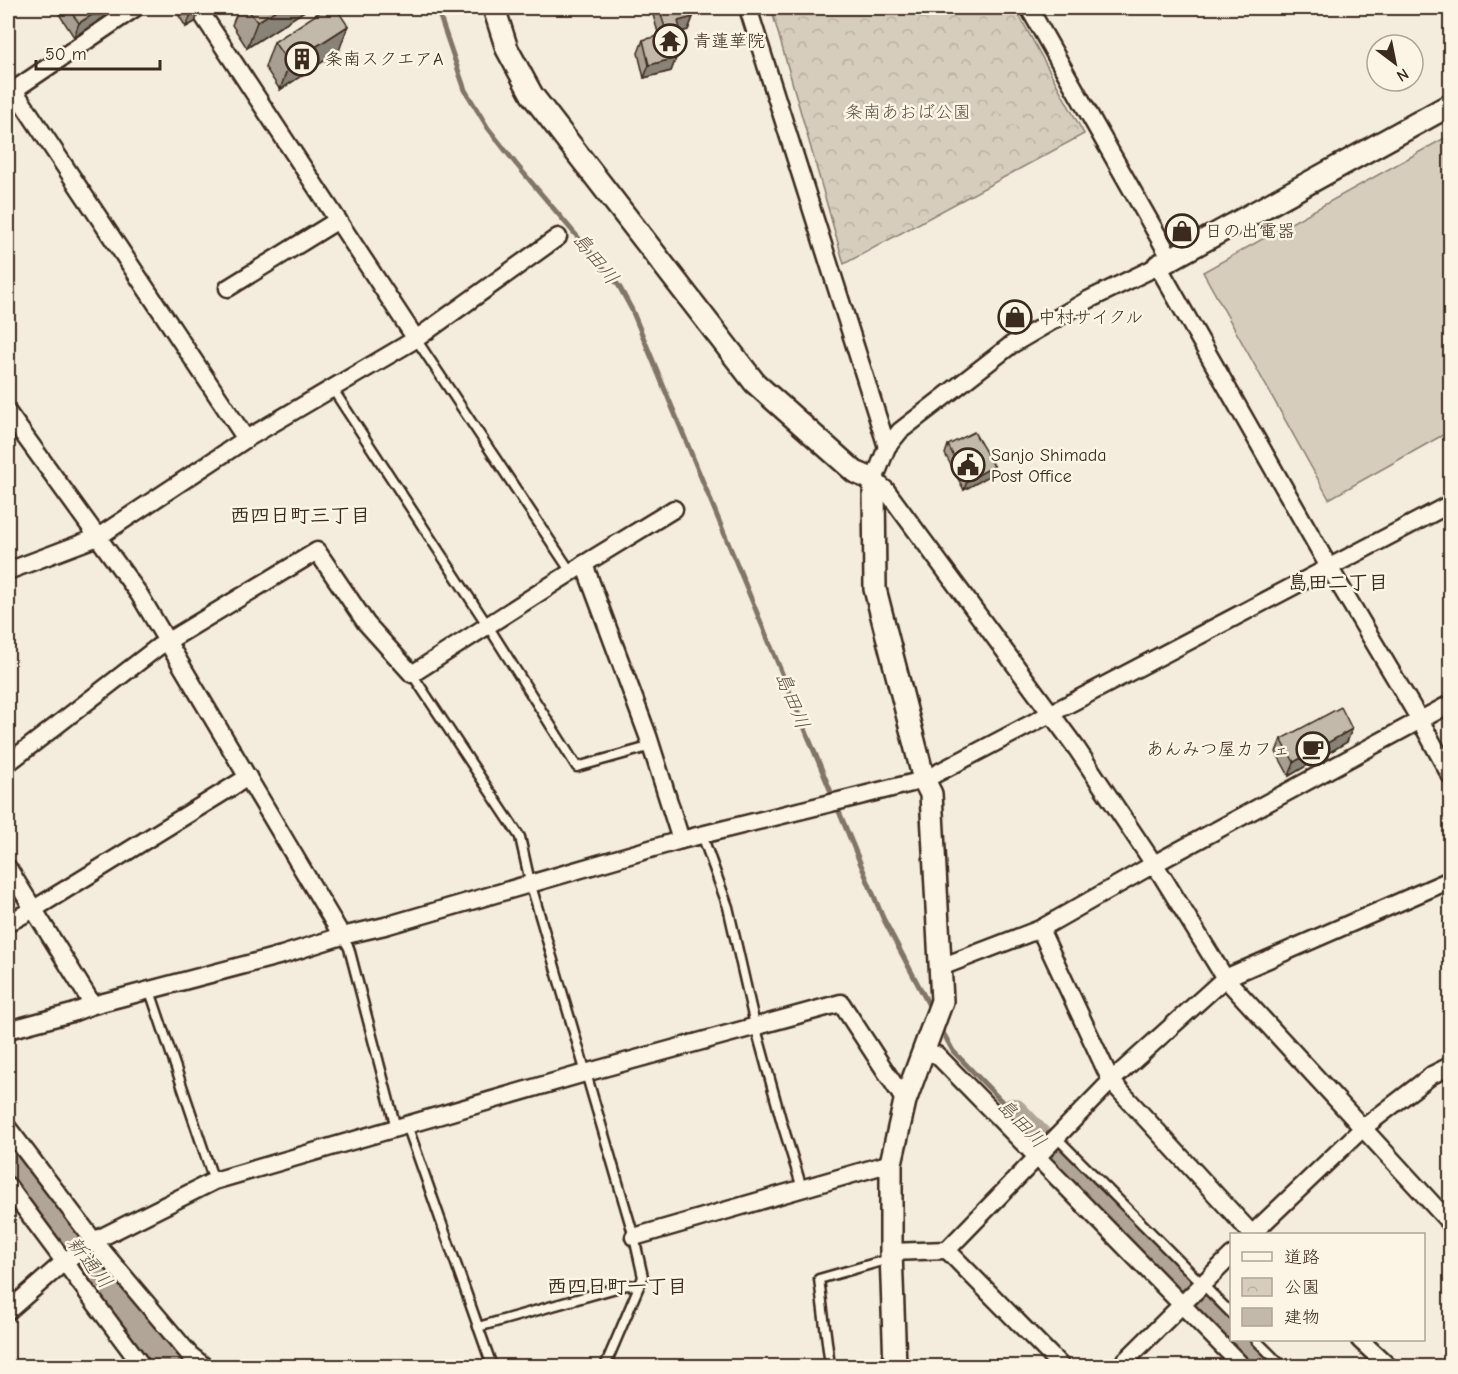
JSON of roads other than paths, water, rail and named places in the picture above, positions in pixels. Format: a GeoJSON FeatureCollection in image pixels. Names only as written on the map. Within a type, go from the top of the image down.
{"type":"FeatureCollection","features":[{"type":"Feature","properties":{"kind":"street"},"geometry":{"type":"LineString","coordinates":[[135,8],[11,92],[246,439]]}},
{"type":"Feature","properties":{"kind":"street"},"geometry":{"type":"LineString","coordinates":[[198,8],[416,339]]}},
{"type":"Feature","properties":{"kind":"street"},"geometry":{"type":"LineString","coordinates":[[494,8],[507,49],[532,95],[755,383],[855,472],[874,480],[886,490],[1051,713],[1154,864],[1225,978],[1450,1223]]}},
{"type":"Feature","properties":{"kind":"street"},"geometry":{"type":"LineString","coordinates":[[748,8],[887,447]]}},
{"type":"Feature","properties":{"kind":"street"},"geometry":{"type":"LineString","coordinates":[[1029,8],[1329,567],[1450,775]]}},
{"type":"Feature","properties":{"kind":"street"},"geometry":{"type":"LineString","coordinates":[[895,1366],[891,1255],[891,1163],[905,1101],[942,1001],[931,794],[924,780],[875,589],[874,480],[887,447],[900,431],[1011,345],[1088,300],[1164,263],[1450,105]]}},
{"type":"Feature","properties":{"kind":"street"},"geometry":{"type":"LineString","coordinates":[[228,288],[338,220]]}},
{"type":"Feature","properties":{"kind":"street"},"geometry":{"type":"LineString","coordinates":[[8,571],[98,537],[246,439],[416,339],[558,237]]}},
{"type":"Feature","properties":{"kind":"street"},"geometry":{"type":"LineString","coordinates":[[8,413],[139,594],[342,936]]}},
{"type":"Feature","properties":{"kind":"street"},"geometry":{"type":"LineString","coordinates":[[8,1030],[385,926],[681,840],[924,780],[1450,504]]}},
{"type":"Feature","properties":{"kind":"street"},"geometry":{"type":"LineString","coordinates":[[8,763],[158,647],[318,551],[366,623],[412,674],[674,509]]}},
{"type":"Feature","properties":{"kind":"street"},"geometry":{"type":"LineString","coordinates":[[577,568],[652,746],[681,840]]}},
{"type":"Feature","properties":{"kind":"street"},"geometry":{"type":"LineString","coordinates":[[941,967],[1040,930],[1154,864],[1450,704]]}},
{"type":"Feature","properties":{"kind":"street"},"geometry":{"type":"LineString","coordinates":[[8,922],[34,909],[248,777]]}},
{"type":"Feature","properties":{"kind":"street"},"geometry":{"type":"LineString","coordinates":[[8,868],[93,1005]]}},
{"type":"Feature","properties":{"kind":"street"},"geometry":{"type":"LineString","coordinates":[[891,1255],[947,1250],[1111,1081],[1225,978],[1450,880]]}},
{"type":"Feature","properties":{"kind":"street"},"geometry":{"type":"LineString","coordinates":[[1040,930],[1111,1081],[1251,1233]]}},
{"type":"Feature","properties":{"kind":"street"},"geometry":{"type":"LineString","coordinates":[[8,1311],[68,1259],[91,1243],[214,1181],[585,1073],[841,1003],[905,1101]]}},
{"type":"Feature","properties":{"kind":"street"},"geometry":{"type":"LineString","coordinates":[[923,1052],[937,1055],[1242,1366]]}},
{"type":"Feature","properties":{"kind":"street"},"geometry":{"type":"LineString","coordinates":[[1253,1233],[1363,1128],[1432,1075],[1450,1066]]}},
{"type":"Feature","properties":{"kind":"street"},"geometry":{"type":"LineString","coordinates":[[8,1128],[91,1243],[190,1355],[204,1366]]}},
{"type":"Feature","properties":{"kind":"street"},"geometry":{"type":"LineString","coordinates":[[634,1237],[891,1163]]}},
{"type":"Feature","properties":{"kind":"street"},"geometry":{"type":"LineString","coordinates":[[8,1186],[68,1259],[83,1289],[142,1366]]}},
{"type":"Feature","properties":{"kind":"street"},"geometry":{"type":"LineString","coordinates":[[947,1250],[1061,1366]]}},
{"type":"Feature","properties":{"kind":"street"},"geometry":{"type":"LineString","coordinates":[[1120,1366],[1230,1258]]}},
{"type":"Feature","properties":{"kind":"street"},"geometry":{"type":"LineString","coordinates":[[1361,1341],[1388,1366]]}},
{"type":"Feature","properties":{"kind":"lane"},"geometry":{"type":"LineString","coordinates":[[416,339],[577,568]]}},
{"type":"Feature","properties":{"kind":"lane"},"geometry":{"type":"LineString","coordinates":[[332,388],[488,626],[577,767],[652,746]]}},
{"type":"Feature","properties":{"kind":"lane"},"geometry":{"type":"LineString","coordinates":[[412,674],[520,837],[530,882],[634,1237],[643,1277],[604,1366]]}},
{"type":"Feature","properties":{"kind":"lane"},"geometry":{"type":"LineString","coordinates":[[702,835],[728,907],[755,1025],[802,1188]]}},
{"type":"Feature","properties":{"kind":"lane"},"geometry":{"type":"LineString","coordinates":[[342,936],[349,948],[401,1127],[492,1366]]}},
{"type":"Feature","properties":{"kind":"lane"},"geometry":{"type":"LineString","coordinates":[[150,991],[214,1181]]}},
{"type":"Feature","properties":{"kind":"lane"},"geometry":{"type":"LineString","coordinates":[[1057,1138],[1200,1287],[1230,1312]]}},
{"type":"Feature","properties":{"kind":"lane"},"geometry":{"type":"LineString","coordinates":[[830,1366],[819,1279],[891,1255]]}},
{"type":"Feature","properties":{"kind":"lane"},"geometry":{"type":"LineString","coordinates":[[478,1327],[627,1285],[639,1286]]}},
{"type":"Feature","properties":{"kind":"lane"},"geometry":{"type":"LineString","coordinates":[[1257,1341],[1282,1366]]}},
{"type":"Feature","properties":{"kind":"waterway","name":"島田川"},"geometry":{"type":"LineString","coordinates":[[437,8],[465,90],[488,128],[619,286],[632,310],[883,918],[932,1011]]}},
{"type":"Feature","properties":{"kind":"waterway","name":"島田川"},"geometry":{"type":"LineString","coordinates":[[940,1027],[953,1051],[1013,1113]]}},
{"type":"Feature","properties":{"kind":"waterway","name":"島田川"},"geometry":{"type":"LineString","coordinates":[[1013,1113],[1230,1337]]}},
{"type":"Feature","properties":{"kind":"waterway","name":"新通川"},"geometry":{"type":"LineString","coordinates":[[8,1158],[173,1366]]}},
{"type":"Feature","properties":{"kind":"waterway","name":"島田川"},"geometry":{"type":"LineString","coordinates":[[1233,1341],[1258,1366]]}},
{"type":"Feature","properties":{"kind":"place","name":"青蓮華院"},"geometry":{"type":"Point","coordinates":[670,41]}},
{"type":"Feature","properties":{"kind":"place","name":"条南スクエアA"},"geometry":{"type":"Point","coordinates":[302,59]}},
{"type":"Feature","properties":{"kind":"place","name":"日の出電器"},"geometry":{"type":"Point","coordinates":[1182,231]}},
{"type":"Feature","properties":{"kind":"place","name":"中村サイクル"},"geometry":{"type":"Point","coordinates":[1015,317]}},
{"type":"Feature","properties":{"kind":"place","name":"Sanjo Shimada Post Office"},"geometry":{"type":"Point","coordinates":[968,465]}},
{"type":"Feature","properties":{"kind":"place","name":"あんみつ屋カフェ"},"geometry":{"type":"Point","coordinates":[1313,749]}},
{"type":"Feature","properties":{"kind":"district","name":"西四日町三丁目"},"geometry":{"type":"Point","coordinates":[300,515]}},
{"type":"Feature","properties":{"kind":"district","name":"島田二丁目"},"geometry":{"type":"Point","coordinates":[1338,582]}},
{"type":"Feature","properties":{"kind":"district","name":"西四日町一丁目"},"geometry":{"type":"Point","coordinates":[617,1286]}},
{"type":"Feature","properties":{"kind":"park label","name":"条南あおば公園"},"geometry":{"type":"Point","coordinates":[908,112]}}]}
